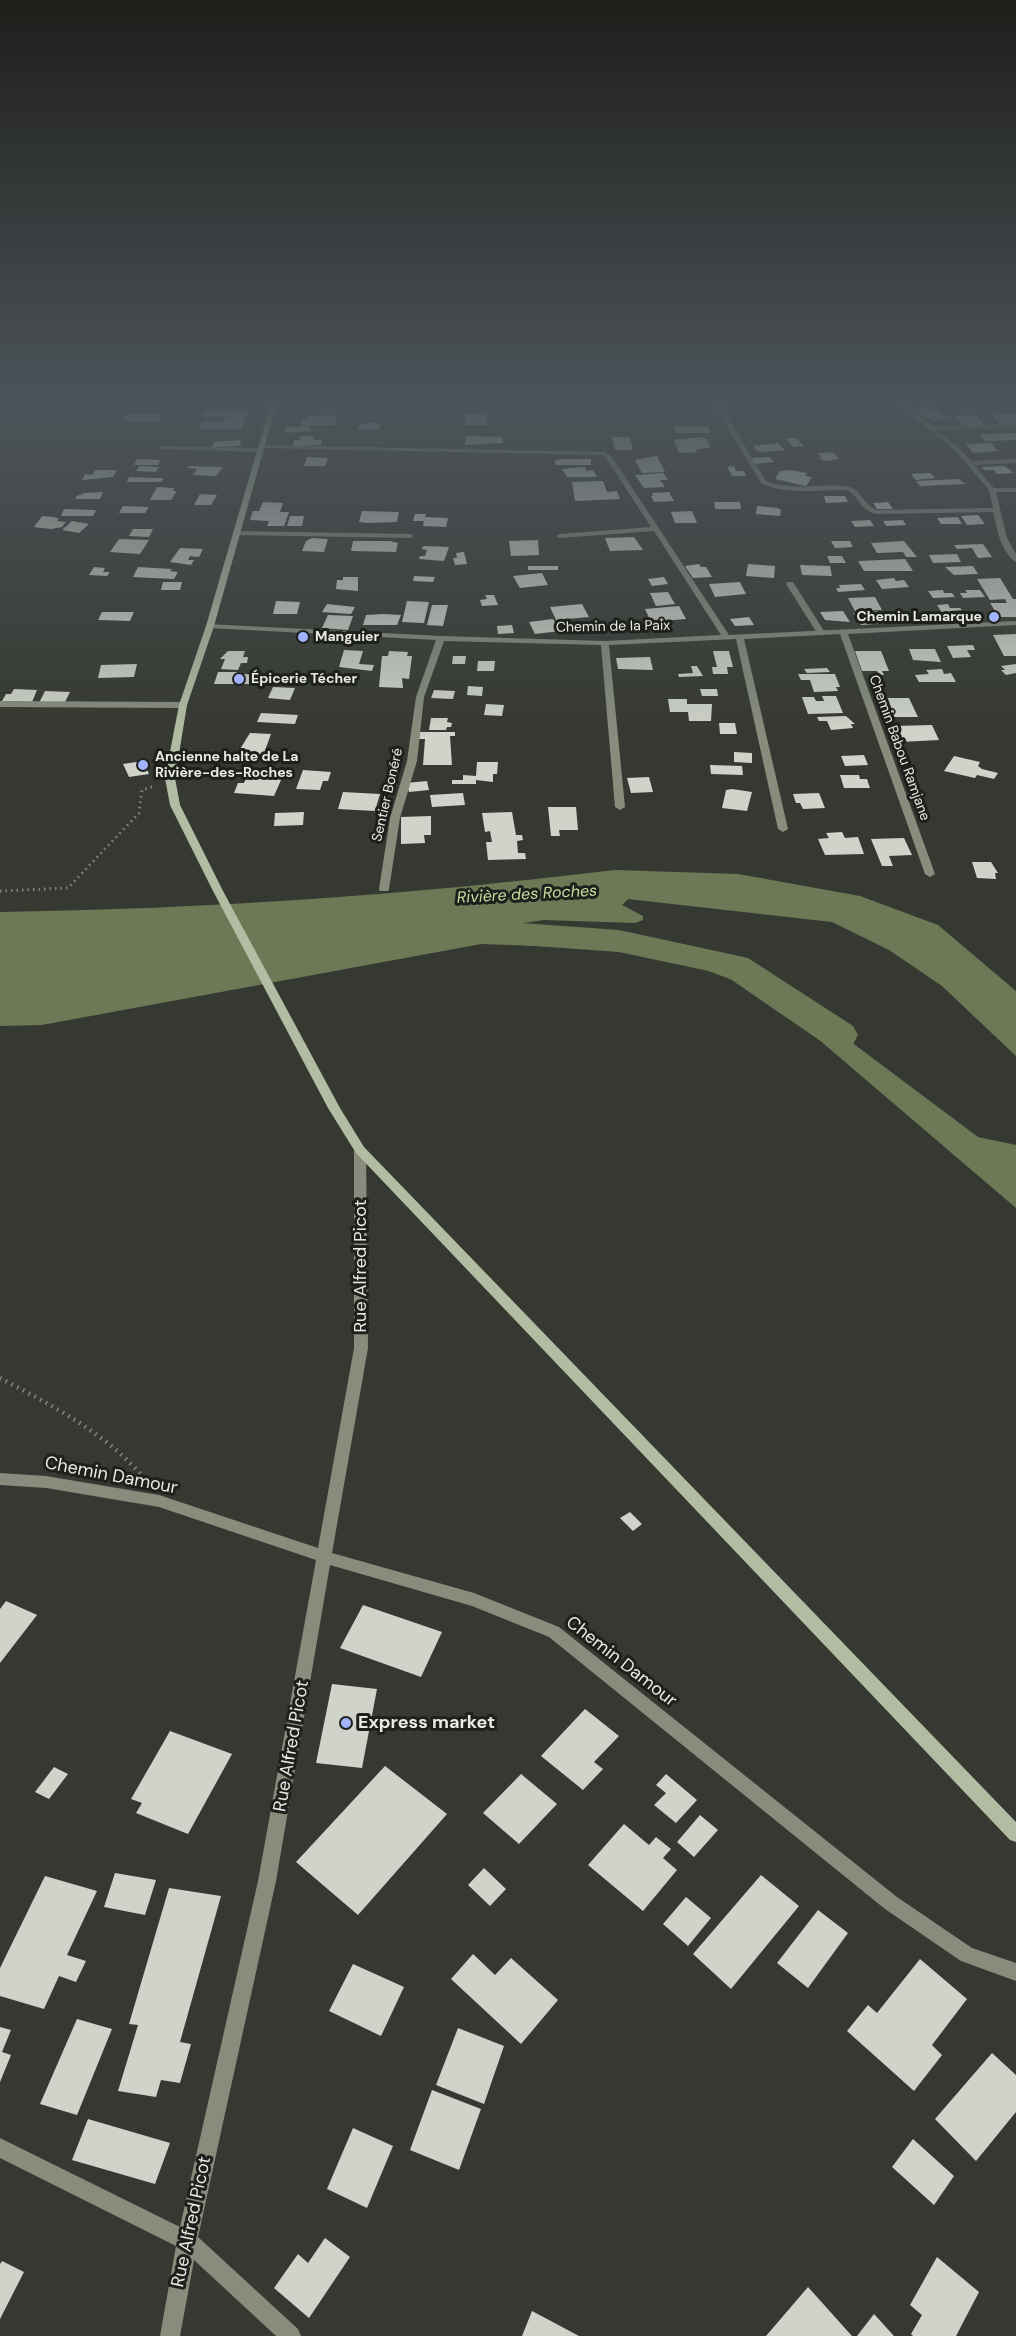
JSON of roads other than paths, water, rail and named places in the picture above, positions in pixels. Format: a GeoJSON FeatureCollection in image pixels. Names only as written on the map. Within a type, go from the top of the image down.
{"type":"FeatureCollection","features":[{"type":"Feature","properties":{"kind":"main road"},"geometry":{"type":"LineString","coordinates":[[242,515],[210,626],[183,705],[170,778],[175,805],[218,891],[334,1108],[360,1150],[1016,1834]]}},
{"type":"Feature","properties":{"kind":"street"},"geometry":{"type":"LineString","coordinates":[[647,515],[726,636]]}},
{"type":"Feature","properties":{"kind":"street"},"geometry":{"type":"LineString","coordinates":[[997,515],[1003,538],[1016,560]]}},
{"type":"Feature","properties":{"kind":"street"},"geometry":{"type":"LineString","coordinates":[[560,536],[657,530]]}},
{"type":"Feature","properties":{"kind":"street"},"geometry":{"type":"LineString","coordinates":[[237,533],[410,536]]}},
{"type":"Feature","properties":{"kind":"street"},"geometry":{"type":"LineString","coordinates":[[790,584],[820,631]]}},
{"type":"Feature","properties":{"kind":"street","name":"Chemin de la Paix"},"geometry":{"type":"LineString","coordinates":[[210,626],[441,638],[605,643],[1016,623]]}},
{"type":"Feature","properties":{"kind":"street","name":"Chemin Babou Ramjane"},"geometry":{"type":"LineString","coordinates":[[843,630],[930,874]]}},
{"type":"Feature","properties":{"kind":"street"},"geometry":{"type":"LineString","coordinates":[[739,636],[783,829]]}},
{"type":"Feature","properties":{"kind":"street","name":"Sentier Bonéré"},"geometry":{"type":"LineString","coordinates":[[384,889],[395,818],[412,761],[420,697],[441,638]]}},
{"type":"Feature","properties":{"kind":"street"},"geometry":{"type":"LineString","coordinates":[[605,643],[621,807]]}},
{"type":"Feature","properties":{"kind":"street"},"geometry":{"type":"LineString","coordinates":[[0,704],[183,705]]}},
{"type":"Feature","properties":{"kind":"street","name":"Rue Alfred Picot"},"geometry":{"type":"LineString","coordinates":[[170,2336],[187,2241],[267,1881],[326,1557],[361,1348],[360,1150]]}},
{"type":"Feature","properties":{"kind":"street","name":"Chemin Damour"},"geometry":{"type":"LineString","coordinates":[[0,1479],[46,1482],[159,1501],[326,1557],[474,1600],[554,1632],[891,1902],[967,1955],[1016,1972]]}},
{"type":"Feature","properties":{"kind":"street"},"geometry":{"type":"LineString","coordinates":[[0,2148],[187,2241],[291,2336]]}},
{"type":"Feature","properties":{"kind":"water","name":"Rivière des Roches"},"geometry":{"type":"Polygon","coordinates":[[[615,870],[738,874],[860,896],[938,925],[1016,991],[1016,1056],[942,986],[889,950],[832,922],[628,899],[622,905],[643,916],[643,920],[635,923],[544,920],[509,925],[507,929],[514,935],[619,941],[665,947],[735,966],[819,1018],[978,1137],[1016,1145],[1016,1208],[762,991],[687,963],[598,948],[481,944],[42,1025],[0,1026],[0,912],[154,908],[308,899],[462,887],[615,870]]]}},
{"type":"Feature","properties":{"kind":"waterway"},"geometry":{"type":"LineString","coordinates":[[452,925],[508,933],[619,941],[735,966],[839,1035]]}},
{"type":"Feature","properties":{"kind":"place","name":"Chemin Lamarque"},"geometry":{"type":"Point","coordinates":[994,617]}},
{"type":"Feature","properties":{"kind":"place","name":"Manguier"},"geometry":{"type":"Point","coordinates":[303,637]}},
{"type":"Feature","properties":{"kind":"place","name":"Épicerie Técher"},"geometry":{"type":"Point","coordinates":[239,679]}},
{"type":"Feature","properties":{"kind":"place","name":"Ancienne halte de La Rivière-des-Roches"},"geometry":{"type":"Point","coordinates":[143,765]}},
{"type":"Feature","properties":{"kind":"place","name":"Express market"},"geometry":{"type":"Point","coordinates":[346,1723]}}]}
